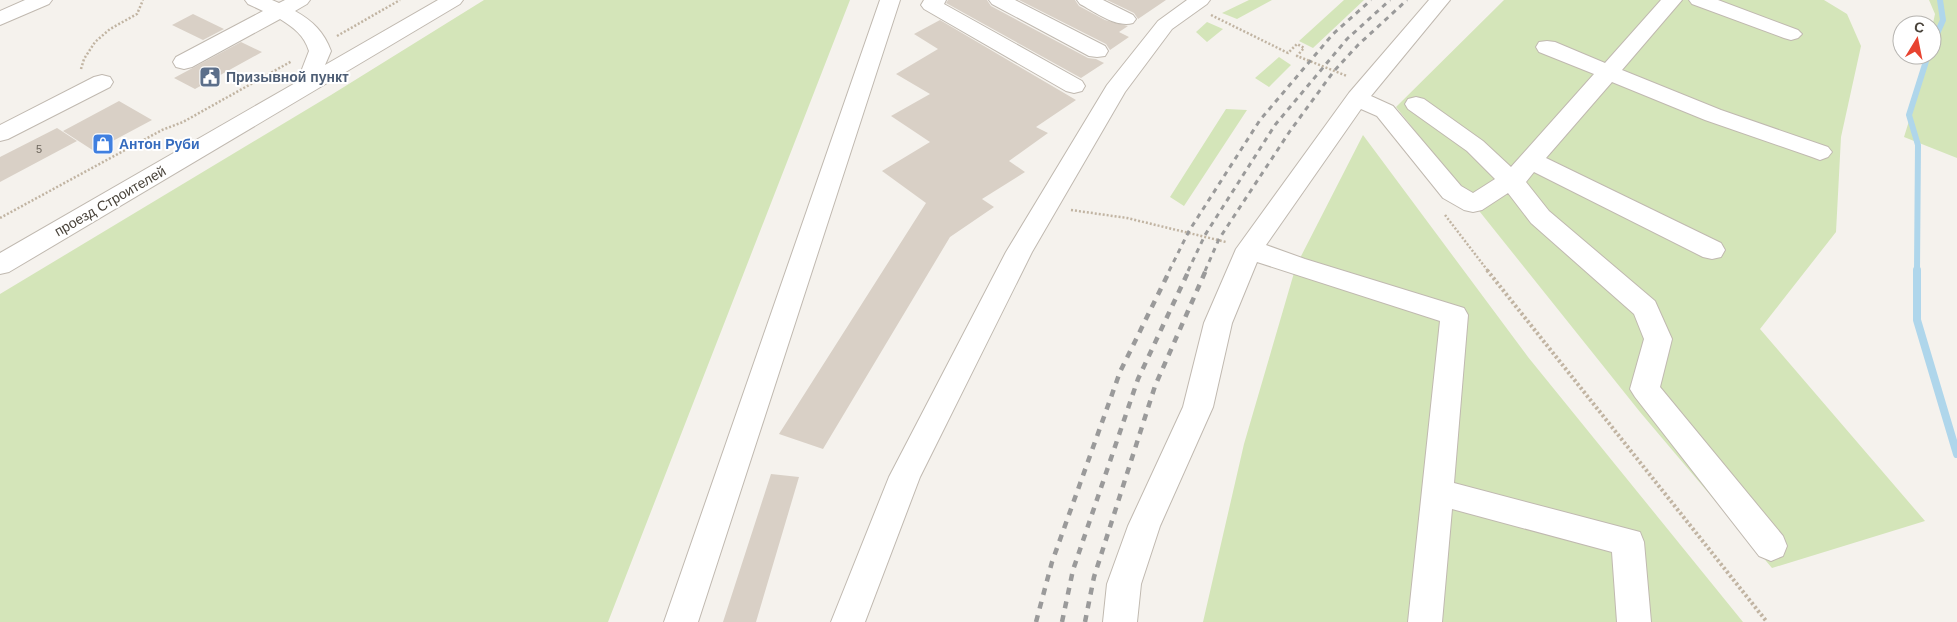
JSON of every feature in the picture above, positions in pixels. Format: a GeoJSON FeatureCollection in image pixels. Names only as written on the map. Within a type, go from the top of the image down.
{"type":"FeatureCollection","features":[{"type":"Feature","properties":{"kind":"street"},"geometry":{"type":"LineString","coordinates":[[0,19],[42,0]]}},
{"type":"Feature","properties":{"kind":"street"},"geometry":{"type":"LineString","coordinates":[[255,0],[280,11],[315,36],[320,51],[306,86]]}},
{"type":"Feature","properties":{"kind":"street"},"geometry":{"type":"LineString","coordinates":[[184,62],[300,0]]}},
{"type":"Feature","properties":{"kind":"street","name":"проезд Строителей"},"geometry":{"type":"LineString","coordinates":[[0,266],[453,0]]}},
{"type":"Feature","properties":{"kind":"street"},"geometry":{"type":"LineString","coordinates":[[681,622],[890,0]]}},
{"type":"Feature","properties":{"kind":"street"},"geometry":{"type":"LineString","coordinates":[[936,0],[932,5],[1074,86]]}},
{"type":"Feature","properties":{"kind":"street"},"geometry":{"type":"LineString","coordinates":[[999,0],[1097,51]]}},
{"type":"Feature","properties":{"kind":"street"},"geometry":{"type":"LineString","coordinates":[[1087,0],[1126,19]]}},
{"type":"Feature","properties":{"kind":"street"},"geometry":{"type":"LineString","coordinates":[[1120,622],[1124,584],[1144,526],[1198,407],[1218,323],[1249,248],[1350,91],[1440,0]]}},
{"type":"Feature","properties":{"kind":"street"},"geometry":{"type":"LineString","coordinates":[[1350,91],[1386,111],[1452,192],[1473,204],[1511,180],[1531,160],[1672,0]]}},
{"type":"Feature","properties":{"kind":"street"},"geometry":{"type":"LineString","coordinates":[[1699,0],[1791,34]]}},
{"type":"Feature","properties":{"kind":"street"},"geometry":{"type":"LineString","coordinates":[[848,622],[905,478],[1015,261],[1045,206],[1115,90],[1165,25],[1195,3]]}},
{"type":"Feature","properties":{"kind":"street"},"geometry":{"type":"LineString","coordinates":[[1547,47],[1713,115],[1820,152]]}},
{"type":"Feature","properties":{"kind":"street"},"geometry":{"type":"LineString","coordinates":[[0,134],[95,86]]}},
{"type":"Feature","properties":{"kind":"street"},"geometry":{"type":"LineString","coordinates":[[1416,104],[1475,146],[1511,180],[1540,217],[1645,308],[1658,339],[1645,389],[1770,546]]}},
{"type":"Feature","properties":{"kind":"street"},"geometry":{"type":"LineString","coordinates":[[1531,160],[1712,250]]}},
{"type":"Feature","properties":{"kind":"street"},"geometry":{"type":"LineString","coordinates":[[1249,248],[1296,266],[1454,315],[1425,622]]}},
{"type":"Feature","properties":{"kind":"street"},"geometry":{"type":"LineString","coordinates":[[1437,492],[1628,542],[1634,622]]}},
{"type":"Feature","properties":{"kind":"path"},"geometry":{"type":"LineString","coordinates":[[95,86],[80,80],[82,64],[94,41],[110,28],[137,14],[143,0]]}},
{"type":"Feature","properties":{"kind":"path"},"geometry":{"type":"LineString","coordinates":[[0,218],[162,130],[183,122],[400,0]]}},
{"type":"Feature","properties":{"kind":"path"},"geometry":{"type":"LineString","coordinates":[[1195,3],[1288,53],[1297,44],[1304,48],[1297,56],[1349,77],[1350,91]]}},
{"type":"Feature","properties":{"kind":"path"},"geometry":{"type":"LineString","coordinates":[[1045,206],[1127,218],[1189,231],[1249,248]]}},
{"type":"Feature","properties":{"kind":"path"},"geometry":{"type":"LineString","coordinates":[[1440,209],[1524,319],[1767,622]]}},
{"type":"Feature","properties":{"kind":"green space"},"geometry":{"type":"Polygon","coordinates":[[[484,0],[850,0],[608,622],[0,622],[0,294],[331,95],[484,0]]]}},
{"type":"Feature","properties":{"kind":"green space"},"geometry":{"type":"Polygon","coordinates":[[[1249,0],[1272,0],[1237,19],[1222,13],[1249,0]]]}},
{"type":"Feature","properties":{"kind":"green space"},"geometry":{"type":"Polygon","coordinates":[[[1344,0],[1364,0],[1313,48],[1299,41],[1344,0]]]}},
{"type":"Feature","properties":{"kind":"green space"},"geometry":{"type":"Polygon","coordinates":[[[1504,0],[1824,0],[1847,14],[1861,46],[1841,137],[1836,232],[1760,329],[1925,521],[1772,568],[1640,412],[1396,107],[1504,0]]]}},
{"type":"Feature","properties":{"kind":"green space"},"geometry":{"type":"Polygon","coordinates":[[[1929,0],[1957,0],[1957,158],[1904,137],[1925,65],[1942,65],[1942,15],[1935,14],[1929,0]]]}},
{"type":"Feature","properties":{"kind":"green space"},"geometry":{"type":"Polygon","coordinates":[[[1207,22],[1223,29],[1207,42],[1196,32],[1207,22]]]}},
{"type":"Feature","properties":{"kind":"green space"},"geometry":{"type":"Polygon","coordinates":[[[1279,57],[1291,65],[1269,87],[1255,78],[1279,57]]]}},
{"type":"Feature","properties":{"kind":"green space"},"geometry":{"type":"Polygon","coordinates":[[[1226,109],[1247,110],[1184,206],[1170,197],[1226,109]]]}},
{"type":"Feature","properties":{"kind":"green space"},"geometry":{"type":"Polygon","coordinates":[[[1363,135],[1528,357],[1743,622],[1203,622],[1244,444],[1296,266],[1363,135]]]}},
{"type":"Feature","properties":{"kind":"building"},"geometry":{"type":"Polygon","coordinates":[[[948,0],[987,0],[991,6],[1088,58],[1104,63],[1081,78],[946,3],[948,0]]]}},
{"type":"Feature","properties":{"kind":"building"},"geometry":{"type":"Polygon","coordinates":[[[1019,0],[1075,0],[1079,6],[1105,20],[1128,26],[1119,32],[1129,37],[1110,50],[1106,44],[1019,0]]]}},
{"type":"Feature","properties":{"kind":"building"},"geometry":{"type":"Polygon","coordinates":[[[1107,0],[1166,0],[1138,19],[1134,13],[1107,0]]]}},
{"type":"Feature","properties":{"kind":"building"},"geometry":{"type":"Polygon","coordinates":[[[193,14],[224,29],[203,40],[172,25],[193,14]]]}},
{"type":"Feature","properties":{"kind":"building"},"geometry":{"type":"Polygon","coordinates":[[[940,20],[1076,100],[1036,127],[1048,133],[1009,161],[1025,172],[982,199],[994,207],[950,237],[823,449],[779,434],[926,203],[882,171],[930,142],[891,116],[930,94],[896,74],[938,49],[914,34],[940,20]]]}},
{"type":"Feature","properties":{"kind":"building"},"geometry":{"type":"Polygon","coordinates":[[[241,42],[262,52],[195,89],[174,78],[241,42]]]}},
{"type":"Feature","properties":{"kind":"building"},"geometry":{"type":"Polygon","coordinates":[[[119,101],[152,120],[94,151],[63,131],[119,101]]]}},
{"type":"Feature","properties":{"kind":"building"},"geometry":{"type":"Polygon","coordinates":[[[57,128],[77,141],[0,182],[0,157],[57,128]]]}},
{"type":"Feature","properties":{"kind":"building"},"geometry":{"type":"Polygon","coordinates":[[[771,474],[799,477],[756,622],[723,622],[771,474]]]}},
{"type":"Feature","properties":{"kind":"waterway"},"geometry":{"type":"LineString","coordinates":[[1940,0],[1942,22]]}},
{"type":"Feature","properties":{"kind":"waterway"},"geometry":{"type":"LineString","coordinates":[[1917,271],[1918,145],[1909,115],[1925,65]]}},
{"type":"Feature","properties":{"kind":"waterway"},"geometry":{"type":"LineString","coordinates":[[1917,271],[1917,320],[1957,454]]}},
{"type":"Feature","properties":{"kind":"railway"},"geometry":{"type":"LineString","coordinates":[[1169,271],[1189,231],[1260,120],[1333,34],[1371,0]]}},
{"type":"Feature","properties":{"kind":"railway"},"geometry":{"type":"LineString","coordinates":[[1188,271],[1205,235],[1275,125],[1347,39],[1390,0]]}},
{"type":"Feature","properties":{"kind":"railway"},"geometry":{"type":"LineString","coordinates":[[1205,271],[1219,239],[1290,131],[1334,71],[1358,45],[1407,0]]}},
{"type":"Feature","properties":{"kind":"railway"},"geometry":{"type":"LineString","coordinates":[[1036,622],[1052,562],[1120,372],[1170,270]]}},
{"type":"Feature","properties":{"kind":"railway"},"geometry":{"type":"LineString","coordinates":[[1062,622],[1073,570],[1138,379],[1189,270]]}},
{"type":"Feature","properties":{"kind":"railway"},"geometry":{"type":"LineString","coordinates":[[1085,622],[1094,577],[1155,386],[1206,270]]}},
{"type":"Feature","properties":{"kind":"place","name":"Призывной пункт"},"geometry":{"type":"Point","coordinates":[210,77]}},
{"type":"Feature","properties":{"kind":"place","name":"Антон Руби"},"geometry":{"type":"Point","coordinates":[103,144]}}]}
